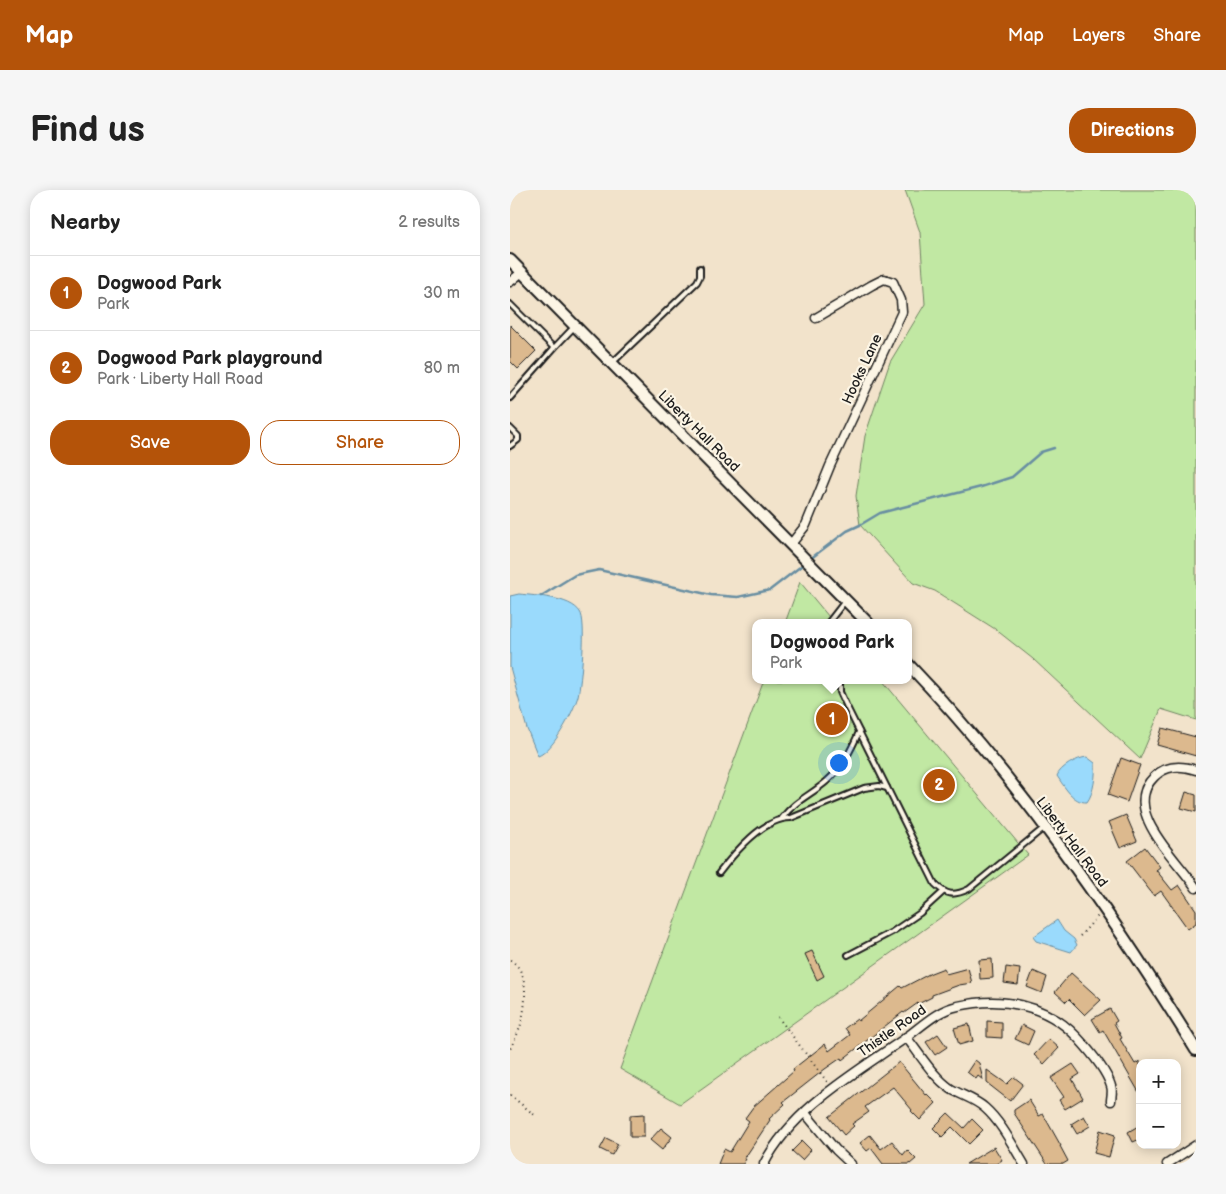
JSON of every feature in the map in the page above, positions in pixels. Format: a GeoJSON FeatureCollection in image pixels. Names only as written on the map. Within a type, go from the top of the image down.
{"type":"FeatureCollection","features":[{"type":"Feature","properties":{"kind":"main road","name":"Liberty Hall Road"},"geometry":{"type":"LineString","coordinates":[[510,260],[864,619]]}},
{"type":"Feature","properties":{"kind":"main road","name":"Liberty Hall Road"},"geometry":{"type":"LineString","coordinates":[[912,668],[969,731],[1045,827],[1161,993],[1196,1050]]}},
{"type":"Feature","properties":{"kind":"street"},"geometry":{"type":"LineString","coordinates":[[510,282],[522,272]]}},
{"type":"Feature","properties":{"kind":"street","name":"Hooks Lane"},"geometry":{"type":"LineString","coordinates":[[791,544],[806,525],[830,466],[902,312],[901,300],[893,282],[884,279],[816,318]]}},
{"type":"Feature","properties":{"kind":"street"},"geometry":{"type":"LineString","coordinates":[[1196,770],[1172,766],[1159,772],[1148,782],[1143,799],[1146,820],[1161,842],[1193,875],[1196,888]]}},
{"type":"Feature","properties":{"kind":"street","name":"Thistle Road"},"geometry":{"type":"LineString","coordinates":[[764,1164],[787,1130],[832,1088],[906,1037],[928,1019],[956,1006],[987,1001],[1017,1003],[1044,1012],[1069,1028],[1093,1054],[1112,1087],[1111,1101]]}},
{"type":"Feature","properties":{"kind":"street"},"geometry":{"type":"LineString","coordinates":[[906,1037],[938,1078],[951,1089],[976,1100],[986,1108],[1024,1164]]}},
{"type":"Feature","properties":{"kind":"street"},"geometry":{"type":"LineString","coordinates":[[805,1113],[836,1150],[851,1164]]}},
{"type":"Feature","properties":{"kind":"street"},"geometry":{"type":"LineString","coordinates":[[1167,1164],[1196,1145]]}},
{"type":"Feature","properties":{"kind":"lane"},"geometry":{"type":"LineString","coordinates":[[612,363],[697,282],[700,276],[700,268]]}},
{"type":"Feature","properties":{"kind":"lane"},"geometry":{"type":"LineString","coordinates":[[510,304],[554,348]]}},
{"type":"Feature","properties":{"kind":"lane"},"geometry":{"type":"LineString","coordinates":[[510,398],[575,326]]}},
{"type":"Feature","properties":{"kind":"lane"},"geometry":{"type":"LineString","coordinates":[[510,428],[518,436],[518,440],[510,446]]}},
{"type":"Feature","properties":{"kind":"lane"},"geometry":{"type":"LineString","coordinates":[[830,619],[846,600]]}},
{"type":"Feature","properties":{"kind":"lane"},"geometry":{"type":"LineString","coordinates":[[840,684],[840,692],[859,732],[935,884],[943,892],[952,894],[969,888],[1045,827]]}},
{"type":"Feature","properties":{"kind":"lane"},"geometry":{"type":"LineString","coordinates":[[718,873],[737,850],[759,831],[782,818],[791,806],[827,781],[842,765],[852,750],[859,732]]}},
{"type":"Feature","properties":{"kind":"lane"},"geometry":{"type":"LineString","coordinates":[[782,818],[791,818],[864,788],[879,786],[887,788]]}},
{"type":"Feature","properties":{"kind":"lane"},"geometry":{"type":"LineString","coordinates":[[848,954],[892,932],[920,913],[943,892]]}},
{"type":"Feature","properties":{"kind":"path"},"geometry":{"type":"LineString","coordinates":[[1080,936],[1104,909]]}},
{"type":"Feature","properties":{"kind":"path"},"geometry":{"type":"LineString","coordinates":[[510,960],[516,964],[521,972],[525,988],[525,1003],[521,1025],[510,1050]]}},
{"type":"Feature","properties":{"kind":"path"},"geometry":{"type":"LineString","coordinates":[[778,1017],[832,1088]]}},
{"type":"Feature","properties":{"kind":"path"},"geometry":{"type":"LineString","coordinates":[[510,1095],[537,1117]]}},
{"type":"Feature","properties":{"kind":"green space"},"geometry":{"type":"Polygon","coordinates":[[[905,190],[1196,190],[1196,720],[1161,709],[1140,759],[1033,659],[995,629],[935,591],[913,583],[860,525],[856,496],[865,436],[890,362],[925,304],[920,232],[905,190]]]}},
{"type":"Feature","properties":{"kind":"green space"},"geometry":{"type":"Polygon","coordinates":[[[800,582],[831,619],[786,619],[800,582]]]}},
{"type":"Feature","properties":{"kind":"green space"},"geometry":{"type":"Polygon","coordinates":[[[763,684],[885,684],[1028,855],[680,1104],[620,1069],[763,684]]]}},
{"type":"Feature","properties":{"kind":"water"},"geometry":{"type":"Polygon","coordinates":[[[519,594],[552,598],[569,603],[580,612],[582,618],[583,652],[578,696],[568,720],[556,739],[544,753],[538,756],[527,729],[510,667],[510,596],[519,594]]]}},
{"type":"Feature","properties":{"kind":"water"},"geometry":{"type":"Polygon","coordinates":[[[1087,757],[1095,763],[1095,778],[1093,789],[1087,802],[1082,802],[1073,797],[1057,776],[1069,764],[1087,757]]]}},
{"type":"Feature","properties":{"kind":"water"},"geometry":{"type":"Polygon","coordinates":[[[1057,920],[1077,945],[1071,952],[1036,941],[1033,937],[1057,920]]]}},
{"type":"Feature","properties":{"kind":"building"},"geometry":{"type":"Polygon","coordinates":[[[510,325],[536,351],[518,369],[510,361],[510,325]]]}},
{"type":"Feature","properties":{"kind":"building"},"geometry":{"type":"Polygon","coordinates":[[[1162,728],[1196,737],[1196,756],[1157,745],[1162,728]]]}},
{"type":"Feature","properties":{"kind":"building"},"geometry":{"type":"Polygon","coordinates":[[[1121,758],[1140,765],[1127,802],[1108,795],[1121,758]]]}},
{"type":"Feature","properties":{"kind":"building"},"geometry":{"type":"Polygon","coordinates":[[[1186,792],[1196,795],[1196,812],[1181,808],[1186,792]]]}},
{"type":"Feature","properties":{"kind":"building"},"geometry":{"type":"Polygon","coordinates":[[[1126,815],[1137,841],[1120,848],[1109,822],[1126,815]]]}},
{"type":"Feature","properties":{"kind":"building"},"geometry":{"type":"Polygon","coordinates":[[[1145,847],[1160,867],[1156,870],[1172,890],[1179,885],[1196,910],[1196,923],[1188,929],[1161,891],[1154,896],[1127,861],[1145,847]]]}},
{"type":"Feature","properties":{"kind":"building"},"geometry":{"type":"Polygon","coordinates":[[[812,951],[824,976],[817,980],[805,954],[812,951]]]}},
{"type":"Feature","properties":{"kind":"building"},"geometry":{"type":"Polygon","coordinates":[[[992,959],[993,978],[980,979],[979,960],[992,959]]]}},
{"type":"Feature","properties":{"kind":"building"},"geometry":{"type":"Polygon","coordinates":[[[1006,967],[1020,969],[1018,985],[1004,983],[1006,967]]]}},
{"type":"Feature","properties":{"kind":"building"},"geometry":{"type":"Polygon","coordinates":[[[944,968],[946,974],[968,968],[972,983],[959,985],[932,995],[932,997],[903,1012],[842,1060],[841,1058],[825,1069],[783,1102],[785,1104],[769,1119],[744,1159],[746,1159],[743,1164],[718,1164],[724,1149],[730,1152],[749,1121],[745,1118],[753,1107],[794,1071],[793,1069],[825,1044],[829,1051],[850,1035],[845,1028],[857,1019],[858,1021],[900,986],[902,988],[944,968]]]}},
{"type":"Feature","properties":{"kind":"building"},"geometry":{"type":"Polygon","coordinates":[[[1033,971],[1047,977],[1042,993],[1027,987],[1033,971]]]}},
{"type":"Feature","properties":{"kind":"building"},"geometry":{"type":"Polygon","coordinates":[[[1071,973],[1101,1000],[1085,1015],[1069,999],[1066,1002],[1055,992],[1071,973]]]}},
{"type":"Feature","properties":{"kind":"building"},"geometry":{"type":"Polygon","coordinates":[[[1110,1009],[1117,1021],[1114,1023],[1122,1038],[1120,1039],[1136,1063],[1136,1087],[1103,1030],[1100,1032],[1092,1019],[1110,1009]]]}},
{"type":"Feature","properties":{"kind":"building"},"geometry":{"type":"Polygon","coordinates":[[[987,1021],[1002,1022],[1002,1038],[987,1037],[987,1021]]]}},
{"type":"Feature","properties":{"kind":"building"},"geometry":{"type":"Polygon","coordinates":[[[969,1024],[973,1041],[959,1045],[954,1028],[969,1024]]]}},
{"type":"Feature","properties":{"kind":"building"},"geometry":{"type":"Polygon","coordinates":[[[1022,1025],[1034,1031],[1028,1045],[1015,1039],[1022,1025]]]}},
{"type":"Feature","properties":{"kind":"building"},"geometry":{"type":"Polygon","coordinates":[[[938,1034],[947,1047],[935,1055],[926,1042],[938,1034]]]}},
{"type":"Feature","properties":{"kind":"building"},"geometry":{"type":"Polygon","coordinates":[[[1049,1039],[1059,1048],[1044,1064],[1034,1055],[1049,1039]]]}},
{"type":"Feature","properties":{"kind":"building"},"geometry":{"type":"Polygon","coordinates":[[[975,1060],[979,1063],[983,1080],[978,1076],[976,1079],[967,1072],[975,1060]]]}},
{"type":"Feature","properties":{"kind":"building"},"geometry":{"type":"Polygon","coordinates":[[[899,1062],[926,1095],[936,1103],[920,1120],[893,1087],[865,1107],[869,1112],[852,1124],[854,1126],[844,1135],[829,1117],[899,1062]]]}},
{"type":"Feature","properties":{"kind":"building"},"geometry":{"type":"Polygon","coordinates":[[[1073,1064],[1080,1074],[1072,1079],[1083,1098],[1065,1109],[1059,1100],[1064,1097],[1051,1078],[1073,1064]]]}},
{"type":"Feature","properties":{"kind":"building"},"geometry":{"type":"Polygon","coordinates":[[[987,1070],[1007,1084],[1014,1077],[1023,1084],[1010,1101],[987,1083],[987,1070]]]}},
{"type":"Feature","properties":{"kind":"building"},"geometry":{"type":"Polygon","coordinates":[[[1029,1100],[1039,1116],[1043,1114],[1061,1146],[1068,1161],[1063,1164],[1047,1164],[1014,1113],[1014,1110],[1029,1100]]]}},
{"type":"Feature","properties":{"kind":"building"},"geometry":{"type":"Polygon","coordinates":[[[948,1113],[964,1128],[972,1119],[983,1130],[969,1144],[952,1127],[942,1137],[933,1128],[948,1113]]]}},
{"type":"Feature","properties":{"kind":"building"},"geometry":{"type":"Polygon","coordinates":[[[644,1114],[644,1137],[630,1137],[630,1115],[644,1114]]]}},
{"type":"Feature","properties":{"kind":"building"},"geometry":{"type":"Polygon","coordinates":[[[1084,1116],[1090,1126],[1077,1134],[1071,1124],[1084,1116]]]}},
{"type":"Feature","properties":{"kind":"building"},"geometry":{"type":"Polygon","coordinates":[[[1136,1127],[1136,1141],[1133,1142],[1128,1132],[1136,1127]]]}},
{"type":"Feature","properties":{"kind":"building"},"geometry":{"type":"Polygon","coordinates":[[[661,1128],[672,1137],[662,1150],[650,1140],[661,1128]]]}},
{"type":"Feature","properties":{"kind":"building"},"geometry":{"type":"Polygon","coordinates":[[[1100,1130],[1115,1135],[1109,1157],[1094,1153],[1100,1130]]]}},
{"type":"Feature","properties":{"kind":"building"},"geometry":{"type":"Polygon","coordinates":[[[870,1135],[881,1149],[892,1141],[903,1155],[907,1150],[916,1159],[910,1164],[883,1164],[871,1148],[867,1151],[860,1143],[870,1135]]]}},
{"type":"Feature","properties":{"kind":"building"},"geometry":{"type":"Polygon","coordinates":[[[606,1138],[618,1144],[612,1155],[600,1149],[606,1138]]]}},
{"type":"Feature","properties":{"kind":"building"},"geometry":{"type":"Polygon","coordinates":[[[802,1141],[811,1150],[802,1160],[792,1151],[802,1141]]]}},
{"type":"Feature","properties":{"kind":"building"},"geometry":{"type":"Polygon","coordinates":[[[994,1147],[1002,1160],[996,1164],[966,1164],[994,1147]]]}},
{"type":"Feature","properties":{"kind":"waterway"},"geometry":{"type":"LineString","coordinates":[[810,559],[847,531],[880,513],[1012,477],[1041,452],[1054,448]]}},
{"type":"Feature","properties":{"kind":"waterway"},"geometry":{"type":"LineString","coordinates":[[541,596],[575,575],[599,570],[711,595],[738,597],[770,590],[805,563]]}},
{"type":"Feature","properties":{"kind":"place","name":"Dogwood Park"},"geometry":{"type":"Point","coordinates":[832,719]}},
{"type":"Feature","properties":{"kind":"place","name":"Dogwood Park playground"},"geometry":{"type":"Point","coordinates":[939,785]}}]}
